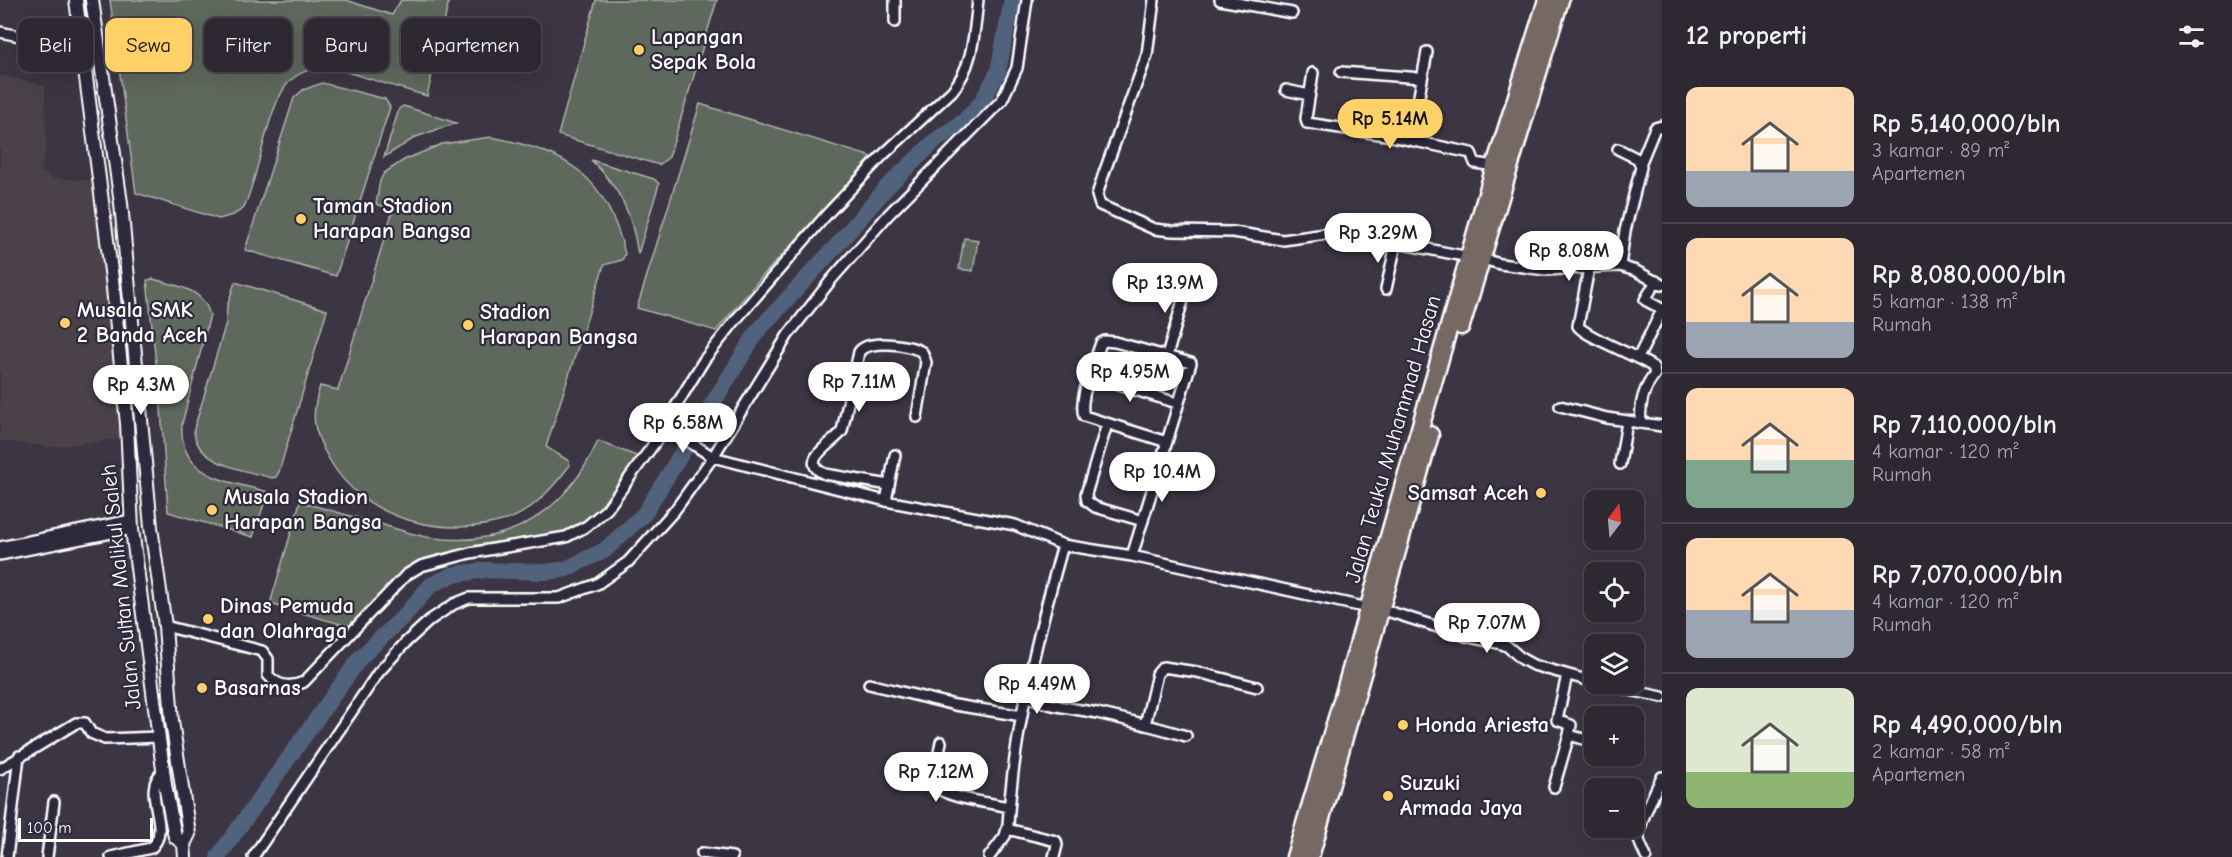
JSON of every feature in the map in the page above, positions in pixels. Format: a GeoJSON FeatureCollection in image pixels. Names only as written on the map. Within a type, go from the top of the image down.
{"type":"FeatureCollection","features":[{"type":"Feature","properties":{"kind":"highway","name":"Jalan Teuku Muhammad Hasan"},"geometry":{"type":"LineString","coordinates":[[1476,258],[1496,166],[1547,0]]}},
{"type":"Feature","properties":{"kind":"highway","name":"Jalan Teuku Muhammad Hasan"},"geometry":{"type":"LineString","coordinates":[[1310,857],[1374,609],[1455,327],[1560,0]]}},
{"type":"Feature","properties":{"kind":"highway","name":"Jalan Teuku Muhammad Hasan"},"geometry":{"type":"LineString","coordinates":[[1295,857],[1361,657]]}},
{"type":"Feature","properties":{"kind":"main road","name":"Jalan Sultan Malikul Saleh"},"geometry":{"type":"LineString","coordinates":[[76,0],[78,18]]}},
{"type":"Feature","properties":{"kind":"main road","name":"Jalan Sultan Malikul Saleh"},"geometry":{"type":"LineString","coordinates":[[92,0],[110,120],[151,527],[165,626],[172,721],[189,834],[185,850]]}},
{"type":"Feature","properties":{"kind":"main road","name":"Jalan Sultan Malikul Saleh"},"geometry":{"type":"LineString","coordinates":[[86,72],[112,279],[127,424],[131,525],[164,771],[175,837],[185,850]]}},
{"type":"Feature","properties":{"kind":"main road"},"geometry":{"type":"LineString","coordinates":[[93,121],[110,120]]}},
{"type":"Feature","properties":{"kind":"main road"},"geometry":{"type":"LineString","coordinates":[[127,424],[142,421]]}},
{"type":"Feature","properties":{"kind":"main road"},"geometry":{"type":"LineString","coordinates":[[142,599],[161,596]]}},
{"type":"Feature","properties":{"kind":"street"},"geometry":{"type":"LineString","coordinates":[[895,0],[895,22]]}},
{"type":"Feature","properties":{"kind":"street"},"geometry":{"type":"LineString","coordinates":[[165,626],[262,651],[268,659],[268,675],[273,681],[294,686],[304,682],[406,575],[421,566],[470,553],[566,537],[587,526],[607,510],[666,427],[704,360],[739,316],[828,213],[884,154],[960,82],[966,72],[969,59],[978,0]]}},
{"type":"Feature","properties":{"kind":"street"},"geometry":{"type":"LineString","coordinates":[[253,857],[378,673],[430,620],[454,604],[469,598],[559,598],[597,584],[628,562],[675,510],[788,334],[889,214],[1002,100],[1017,68],[1027,0]]}},
{"type":"Feature","properties":{"kind":"street"},"geometry":{"type":"LineString","coordinates":[[1154,0],[1147,55],[1104,172],[1097,195],[1100,205],[1154,229],[1233,232],[1283,240],[1333,233],[1350,234],[1500,264],[1546,270],[1620,266],[1636,271],[1659,283],[1645,300],[1662,310],[1638,358]]}},
{"type":"Feature","properties":{"kind":"street"},"geometry":{"type":"LineString","coordinates":[[1220,0],[1292,13]]}},
{"type":"Feature","properties":{"kind":"street"},"geometry":{"type":"LineString","coordinates":[[0,32],[18,36]]}},
{"type":"Feature","properties":{"kind":"street"},"geometry":{"type":"LineString","coordinates":[[1411,140],[1427,52]]}},
{"type":"Feature","properties":{"kind":"street"},"geometry":{"type":"LineString","coordinates":[[1341,72],[1422,78]]}},
{"type":"Feature","properties":{"kind":"street"},"geometry":{"type":"LineString","coordinates":[[1313,73],[1307,123],[1470,152],[1475,163],[1496,166]]}},
{"type":"Feature","properties":{"kind":"street"},"geometry":{"type":"LineString","coordinates":[[1286,90],[1309,95]]}},
{"type":"Feature","properties":{"kind":"street"},"geometry":{"type":"LineString","coordinates":[[1620,266],[1625,231],[1641,162],[1655,128],[1662,126]]}},
{"type":"Feature","properties":{"kind":"street"},"geometry":{"type":"LineString","coordinates":[[1618,149],[1635,156],[1641,162]]}},
{"type":"Feature","properties":{"kind":"street"},"geometry":{"type":"LineString","coordinates":[[1386,289],[1396,244]]}},
{"type":"Feature","properties":{"kind":"street"},"geometry":{"type":"LineString","coordinates":[[1589,268],[1578,326],[1585,333],[1638,358],[1653,367],[1655,372],[1640,404],[1641,423]]}},
{"type":"Feature","properties":{"kind":"street"},"geometry":{"type":"LineString","coordinates":[[1167,356],[1189,279]]}},
{"type":"Feature","properties":{"kind":"street"},"geometry":{"type":"LineString","coordinates":[[1132,555],[1143,521],[1167,442],[1178,404],[1191,363],[1115,342],[1101,343],[1090,376],[1083,412],[1087,418],[1167,442]]}},
{"type":"Feature","properties":{"kind":"street"},"geometry":{"type":"LineString","coordinates":[[889,485],[825,474],[815,465],[819,451],[837,438],[842,431],[859,352],[862,348],[873,344],[910,347],[922,352],[926,362],[917,417]]}},
{"type":"Feature","properties":{"kind":"street"},"geometry":{"type":"LineString","coordinates":[[1090,376],[1178,404]]}},
{"type":"Feature","properties":{"kind":"street"},"geometry":{"type":"LineString","coordinates":[[1560,406],[1627,422],[1662,426]]}},
{"type":"Feature","properties":{"kind":"street"},"geometry":{"type":"LineString","coordinates":[[1620,464],[1627,422]]}},
{"type":"Feature","properties":{"kind":"street"},"geometry":{"type":"LineString","coordinates":[[1107,424],[1086,494],[1087,501],[1095,507],[1143,521]]}},
{"type":"Feature","properties":{"kind":"street"},"geometry":{"type":"LineString","coordinates":[[666,427],[709,454],[886,501],[1015,525],[1063,545],[1132,555],[1374,609],[1469,637],[1502,644],[1533,665],[1584,679]]}},
{"type":"Feature","properties":{"kind":"street"},"geometry":{"type":"LineString","coordinates":[[886,501],[895,454]]}},
{"type":"Feature","properties":{"kind":"street"},"geometry":{"type":"LineString","coordinates":[[0,547],[131,525]]}},
{"type":"Feature","properties":{"kind":"street"},"geometry":{"type":"LineString","coordinates":[[0,555],[131,525]]}},
{"type":"Feature","properties":{"kind":"street"},"geometry":{"type":"LineString","coordinates":[[989,857],[1005,836],[1007,829],[1025,695],[1063,545]]}},
{"type":"Feature","properties":{"kind":"street"},"geometry":{"type":"LineString","coordinates":[[1145,725],[1157,674],[1162,667],[1197,672],[1257,687]]}},
{"type":"Feature","properties":{"kind":"street"},"geometry":{"type":"LineString","coordinates":[[1554,787],[1569,735],[1570,725],[1558,721],[1557,717],[1567,675]]}},
{"type":"Feature","properties":{"kind":"street"},"geometry":{"type":"LineString","coordinates":[[869,684],[955,705],[1022,716]]}},
{"type":"Feature","properties":{"kind":"street"},"geometry":{"type":"LineString","coordinates":[[1644,693],[1662,697]]}},
{"type":"Feature","properties":{"kind":"street"},"geometry":{"type":"LineString","coordinates":[[1025,695],[1061,707],[1097,713],[1186,736]]}},
{"type":"Feature","properties":{"kind":"street"},"geometry":{"type":"LineString","coordinates":[[0,768],[76,723],[85,723],[91,733],[105,739],[159,737]]}},
{"type":"Feature","properties":{"kind":"street"},"geometry":{"type":"LineString","coordinates":[[1569,735],[1584,739]]}},
{"type":"Feature","properties":{"kind":"street"},"geometry":{"type":"LineString","coordinates":[[941,742],[933,778],[935,788],[946,793],[1009,807]]}},
{"type":"Feature","properties":{"kind":"street"},"geometry":{"type":"LineString","coordinates":[[7,857],[19,756]]}},
{"type":"Feature","properties":{"kind":"street"},"geometry":{"type":"LineString","coordinates":[[111,857],[151,848],[156,844],[159,832],[153,786],[157,777],[164,771]]}},
{"type":"Feature","properties":{"kind":"street"},"geometry":{"type":"LineString","coordinates":[[1646,857],[1639,841],[1639,833],[1662,777]]}},
{"type":"Feature","properties":{"kind":"street"},"geometry":{"type":"LineString","coordinates":[[46,857],[54,802]]}},
{"type":"Feature","properties":{"kind":"street"},"geometry":{"type":"LineString","coordinates":[[1007,829],[1056,841],[1054,857]]}},
{"type":"Feature","properties":{"kind":"street"},"geometry":{"type":"LineString","coordinates":[[702,853],[732,857]]}},
{"type":"Feature","properties":{"kind":"shaded area"},"geometry":{"type":"Polygon","coordinates":[[[0,75],[45,86],[46,147],[41,171],[52,178],[111,182],[122,242],[131,437],[54,447],[0,441],[0,75]]]}},
{"type":"Feature","properties":{"kind":"green space"},"geometry":{"type":"Polygon","coordinates":[[[110,0],[346,0],[392,15],[401,0],[449,1],[445,18],[401,18],[401,72],[433,72],[427,96],[347,72],[389,72],[389,18],[304,18],[304,72],[291,80],[276,105],[243,209],[219,219],[136,193],[120,72],[192,72],[192,18],[112,18],[110,0]]]}},
{"type":"Feature","properties":{"kind":"green space","name":"Lapangan Sepak Bola"},"geometry":{"type":"Polygon","coordinates":[[[596,0],[717,0],[669,157],[659,165],[558,135],[596,0]]]}},
{"type":"Feature","properties":{"kind":"green space"},"geometry":{"type":"Polygon","coordinates":[[[322,83],[385,99],[390,107],[336,276],[245,250],[294,98],[303,90],[322,83]]]}},
{"type":"Feature","properties":{"kind":"green space"},"geometry":{"type":"Polygon","coordinates":[[[700,104],[872,157],[758,281],[716,331],[637,308],[700,104]]]}},
{"type":"Feature","properties":{"kind":"green space"},"geometry":{"type":"Polygon","coordinates":[[[403,106],[456,123],[416,137],[384,157],[399,109],[403,106]]]}},
{"type":"Feature","properties":{"kind":"green space","name":"Stadion Harapan Bangsa"},"geometry":{"type":"Polygon","coordinates":[[[491,137],[542,150],[580,172],[595,186],[607,204],[625,254],[622,260],[604,265],[546,447],[569,461],[570,465],[543,496],[527,510],[509,519],[484,525],[458,527],[432,525],[407,520],[384,510],[362,497],[344,480],[319,440],[315,424],[315,407],[320,386],[338,390],[393,210],[376,204],[380,181],[384,173],[404,160],[442,144],[491,137]]]}},
{"type":"Feature","properties":{"kind":"green space"},"geometry":{"type":"Polygon","coordinates":[[[591,160],[654,179],[659,184],[638,254],[624,203],[610,181],[591,160]]]}},
{"type":"Feature","properties":{"kind":"green space"},"geometry":{"type":"Polygon","coordinates":[[[964,238],[978,240],[973,271],[959,269],[964,238]]]}},
{"type":"Feature","properties":{"kind":"green space"},"geometry":{"type":"Polygon","coordinates":[[[153,279],[188,290],[202,299],[207,306],[210,315],[182,424],[183,442],[188,456],[209,474],[268,492],[253,537],[168,512],[161,409],[147,280],[153,279]]]}},
{"type":"Feature","properties":{"kind":"green space"},"geometry":{"type":"Polygon","coordinates":[[[235,282],[327,310],[279,472],[276,477],[272,478],[223,464],[203,451],[196,441],[194,429],[226,323],[227,307],[235,282]]]}},
{"type":"Feature","properties":{"kind":"green space"},"geometry":{"type":"Polygon","coordinates":[[[598,441],[639,457],[614,495],[587,522],[563,532],[472,546],[419,560],[351,627],[270,604],[300,502],[427,537],[462,540],[488,537],[512,530],[553,505],[570,487],[598,441]]]}},
{"type":"Feature","properties":{"kind":"waterway"},"geometry":{"type":"LineString","coordinates":[[218,857],[360,658],[403,617],[431,585],[452,575],[484,570],[546,572],[566,569],[605,550],[644,514],[757,332],[887,187],[936,140],[964,121],[981,103],[998,72],[1012,0]]}},
{"type":"Feature","properties":{"kind":"place","name":"Lapangan Sepak Bola"},"geometry":{"type":"Point","coordinates":[639,50]}},
{"type":"Feature","properties":{"kind":"place","name":"Taman Stadion Harapan Bangsa"},"geometry":{"type":"Point","coordinates":[301,219]}},
{"type":"Feature","properties":{"kind":"place","name":"Musala SMK 2 Banda Aceh"},"geometry":{"type":"Point","coordinates":[65,323]}},
{"type":"Feature","properties":{"kind":"place","name":"Stadion Harapan Bangsa"},"geometry":{"type":"Point","coordinates":[468,325]}},
{"type":"Feature","properties":{"kind":"place","name":"Samsat Aceh"},"geometry":{"type":"Point","coordinates":[1541,493]}},
{"type":"Feature","properties":{"kind":"place","name":"Musala Stadion Harapan Bangsa"},"geometry":{"type":"Point","coordinates":[212,510]}},
{"type":"Feature","properties":{"kind":"place","name":"Dinas Pemuda dan Olahraga"},"geometry":{"type":"Point","coordinates":[208,619]}},
{"type":"Feature","properties":{"kind":"place","name":"Basarnas"},"geometry":{"type":"Point","coordinates":[202,688]}},
{"type":"Feature","properties":{"kind":"place","name":"Honda Ariesta"},"geometry":{"type":"Point","coordinates":[1403,725]}},
{"type":"Feature","properties":{"kind":"place","name":"Suzuki Armada Jaya"},"geometry":{"type":"Point","coordinates":[1388,796]}}]}
